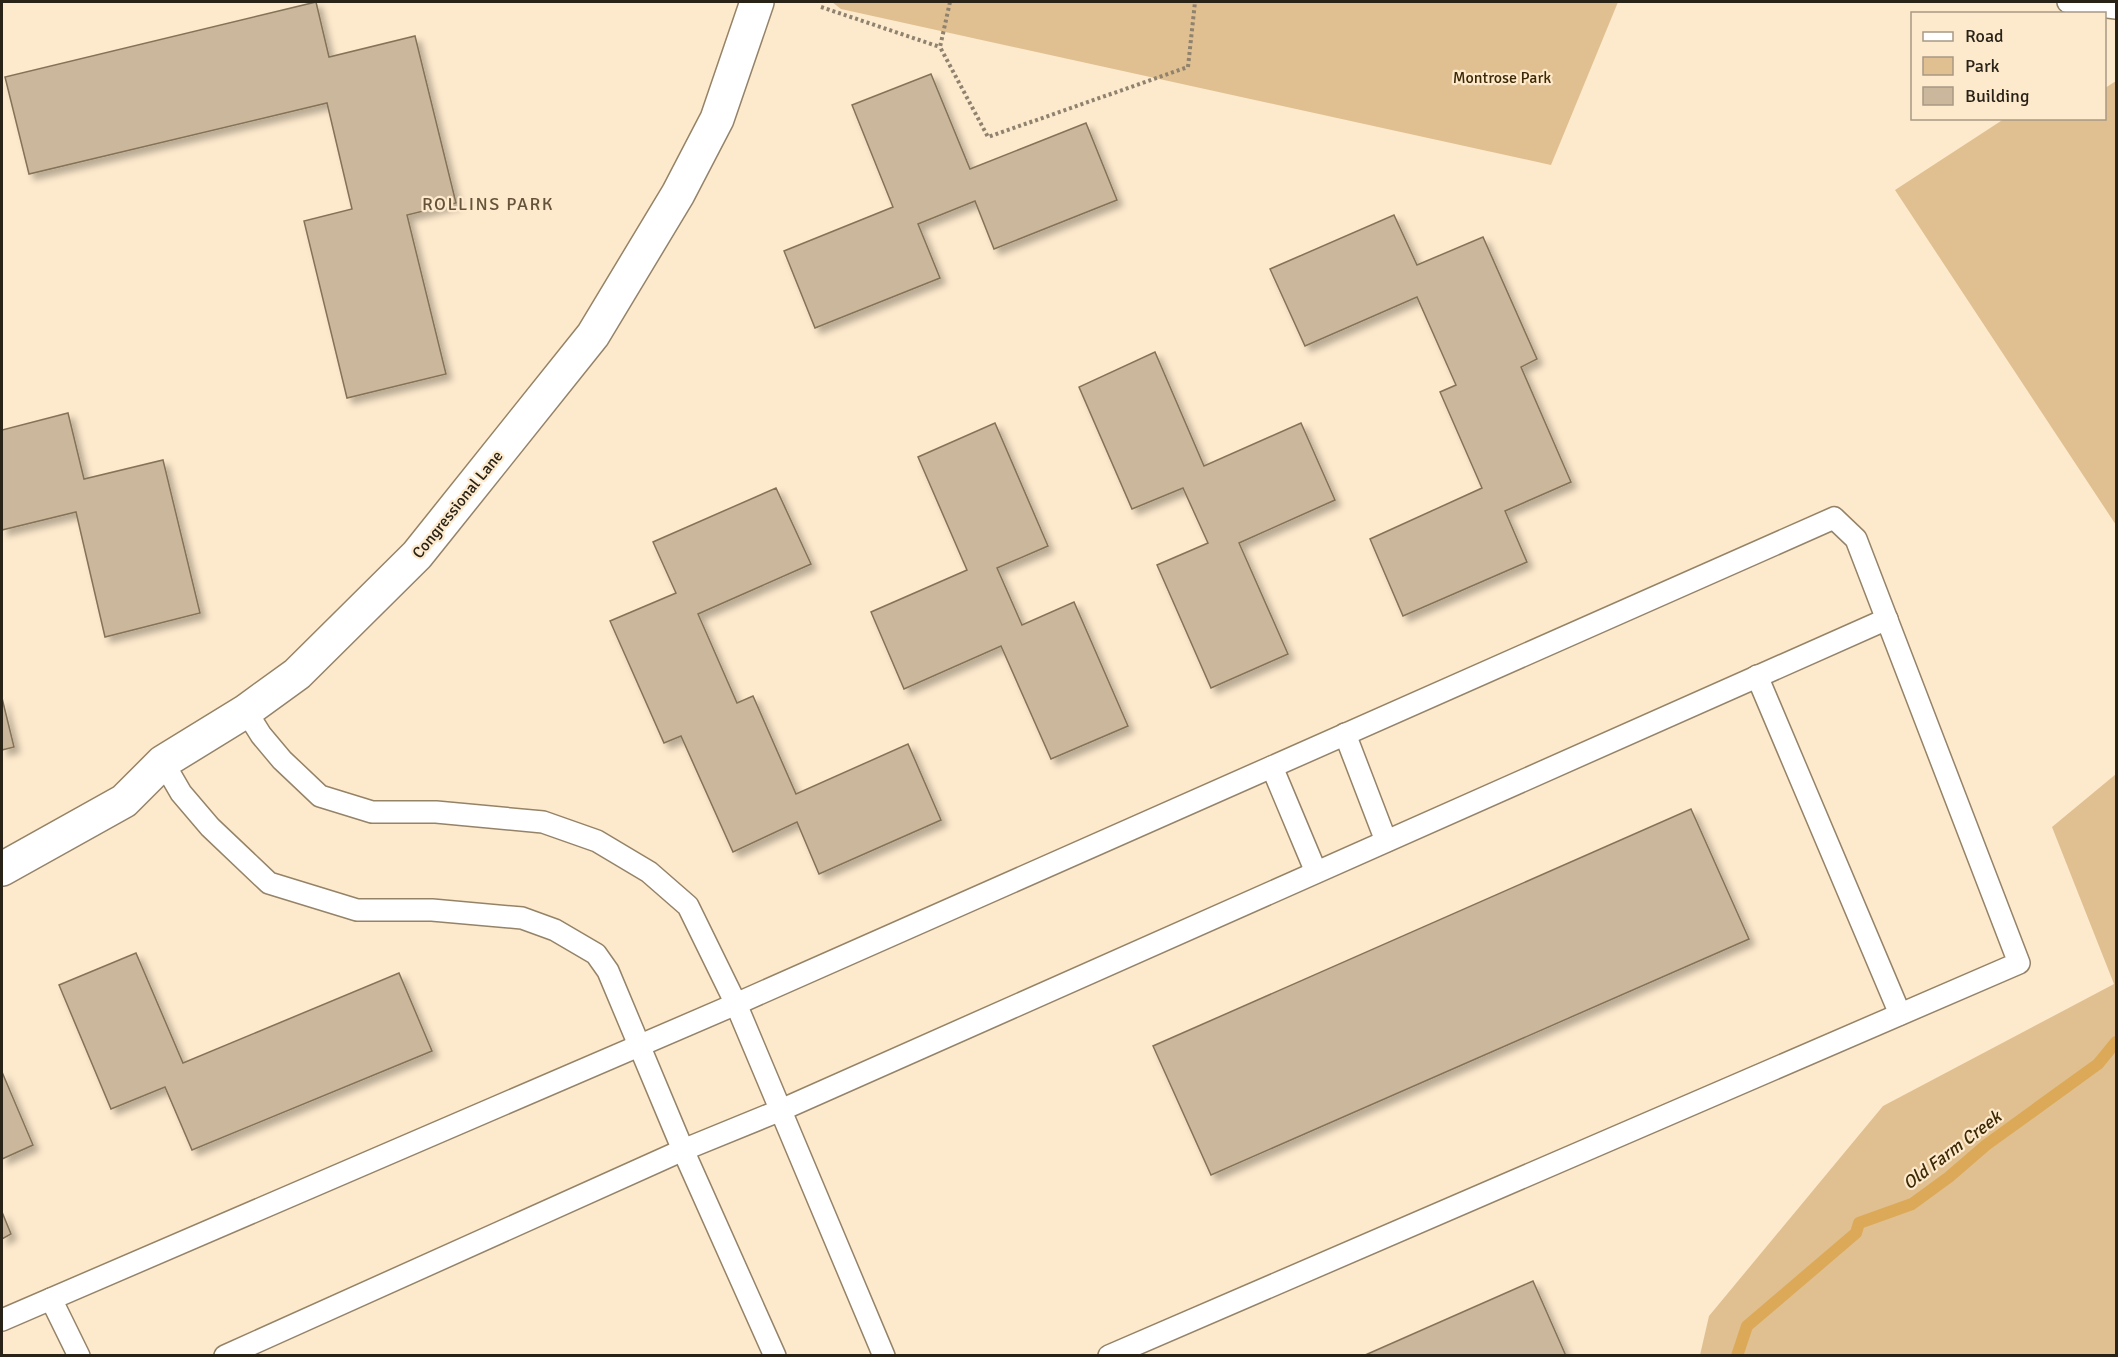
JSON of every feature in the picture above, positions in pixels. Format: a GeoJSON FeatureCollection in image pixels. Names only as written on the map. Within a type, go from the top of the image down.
{"type":"FeatureCollection","features":[{"type":"Feature","properties":{"kind":"street","name":"Congressional Lane"},"geometry":{"type":"LineString","coordinates":[[2,869],[124,801],[163,762],[246,711],[297,674],[417,555],[593,335],[678,194],[717,119],[757,2]]}},
{"type":"Feature","properties":{"kind":"lane"},"geometry":{"type":"LineString","coordinates":[[2068,2],[2116,8]]}},
{"type":"Feature","properties":{"kind":"lane"},"geometry":{"type":"LineString","coordinates":[[2,1320],[736,1004],[1834,518],[1856,539],[2019,963],[1109,1356]]}},
{"type":"Feature","properties":{"kind":"lane"},"geometry":{"type":"LineString","coordinates":[[225,1356],[683,1150],[781,1110],[1887,619]]}},
{"type":"Feature","properties":{"kind":"lane"},"geometry":{"type":"LineString","coordinates":[[1757,676],[1900,1014]]}},
{"type":"Feature","properties":{"kind":"lane"},"geometry":{"type":"LineString","coordinates":[[246,711],[261,735],[282,760],[320,796],[372,812],[436,812],[543,822],[597,841],[649,872],[688,906],[736,1004],[884,1356]]}},
{"type":"Feature","properties":{"kind":"lane"},"geometry":{"type":"LineString","coordinates":[[1345,734],[1386,841]]}},
{"type":"Feature","properties":{"kind":"lane"},"geometry":{"type":"LineString","coordinates":[[163,762],[182,793],[210,827],[269,883],[357,910],[432,910],[522,918],[555,930],[596,954],[608,971],[683,1150],[775,1356]]}},
{"type":"Feature","properties":{"kind":"lane"},"geometry":{"type":"LineString","coordinates":[[1272,766],[1317,872]]}},
{"type":"Feature","properties":{"kind":"lane"},"geometry":{"type":"LineString","coordinates":[[51,1299],[79,1356]]}},
{"type":"Feature","properties":{"kind":"path"},"geometry":{"type":"LineString","coordinates":[[951,2],[940,47],[988,137],[1188,67],[1196,2]]}},
{"type":"Feature","properties":{"kind":"path"},"geometry":{"type":"LineString","coordinates":[[821,7],[940,47]]}},
{"type":"Feature","properties":{"kind":"green space","name":"Montrose Park"},"geometry":{"type":"Polygon","coordinates":[[[832,2],[1618,2],[1551,165],[841,9],[832,2]]]}},
{"type":"Feature","properties":{"kind":"green space"},"geometry":{"type":"Polygon","coordinates":[[[2116,81],[2116,525],[1895,190],[2002,120],[2106,120],[2106,87],[2116,81]]]}},
{"type":"Feature","properties":{"kind":"green space"},"geometry":{"type":"Polygon","coordinates":[[[2116,774],[2116,1355],[1700,1355],[1709,1316],[1883,1106],[2114,984],[2052,827],[2116,774]]]}},
{"type":"Feature","properties":{"kind":"building"},"geometry":{"type":"Polygon","coordinates":[[[316,2],[329,57],[415,36],[456,203],[407,215],[446,374],[347,398],[304,221],[352,209],[327,103],[29,174],[5,77],[316,2]]]}},
{"type":"Feature","properties":{"kind":"building"},"geometry":{"type":"Polygon","coordinates":[[[931,74],[970,169],[1086,123],[1117,200],[994,249],[975,201],[918,224],[940,278],[815,328],[784,251],[893,207],[852,105],[931,74]]]}},
{"type":"Feature","properties":{"kind":"building"},"geometry":{"type":"Polygon","coordinates":[[[1394,215],[1417,265],[1483,237],[1537,359],[1521,367],[1571,482],[1505,511],[1527,562],[1403,616],[1370,539],[1482,488],[1440,392],[1456,385],[1417,297],[1305,346],[1270,269],[1394,215]]]}},
{"type":"Feature","properties":{"kind":"building"},"geometry":{"type":"Polygon","coordinates":[[[1155,352],[1204,466],[1301,423],[1335,500],[1239,543],[1288,654],[1211,688],[1157,565],[1208,543],[1183,488],[1132,509],[1079,387],[1155,352]]]}},
{"type":"Feature","properties":{"kind":"building"},"geometry":{"type":"Polygon","coordinates":[[[68,413],[84,479],[163,460],[200,613],[105,637],[76,512],[2,530],[2,430],[68,413]]]}},
{"type":"Feature","properties":{"kind":"building"},"geometry":{"type":"Polygon","coordinates":[[[995,423],[1048,546],[997,568],[1022,625],[1074,602],[1128,726],[1051,759],[1001,646],[904,689],[871,612],[967,570],[918,457],[995,423]]]}},
{"type":"Feature","properties":{"kind":"building"},"geometry":{"type":"Polygon","coordinates":[[[776,488],[811,564],[698,614],[737,703],[753,696],[796,794],[908,744],[941,820],[819,874],[797,822],[733,852],[681,736],[664,743],[610,621],[676,593],[653,542],[776,488]]]}},
{"type":"Feature","properties":{"kind":"building"},"geometry":{"type":"Polygon","coordinates":[[[2,698],[14,747],[2,750],[2,698]]]}},
{"type":"Feature","properties":{"kind":"building"},"geometry":{"type":"Polygon","coordinates":[[[1691,809],[1749,939],[1211,1175],[1153,1046],[1691,809]]]}},
{"type":"Feature","properties":{"kind":"building"},"geometry":{"type":"Polygon","coordinates":[[[136,953],[183,1063],[399,973],[432,1051],[192,1150],[165,1087],[111,1109],[59,985],[136,953]]]}},
{"type":"Feature","properties":{"kind":"building"},"geometry":{"type":"Polygon","coordinates":[[[2,1072],[33,1145],[2,1159],[2,1072]]]}},
{"type":"Feature","properties":{"kind":"building"},"geometry":{"type":"Polygon","coordinates":[[[2,1212],[11,1234],[2,1239],[2,1212]]]}},
{"type":"Feature","properties":{"kind":"building"},"geometry":{"type":"Polygon","coordinates":[[[1533,1281],[1566,1356],[1363,1356],[1533,1281]]]}},
{"type":"Feature","properties":{"kind":"waterway","name":"Old Farm Creek"},"geometry":{"type":"LineString","coordinates":[[1737,1356],[1747,1326],[1856,1233],[1859,1223],[1912,1204],[1949,1177],[1986,1145],[2098,1064],[2116,1042]]}},
{"type":"Feature","properties":{"kind":"district","name":"ROLLINS PARK"},"geometry":{"type":"Point","coordinates":[488,204]}}]}
